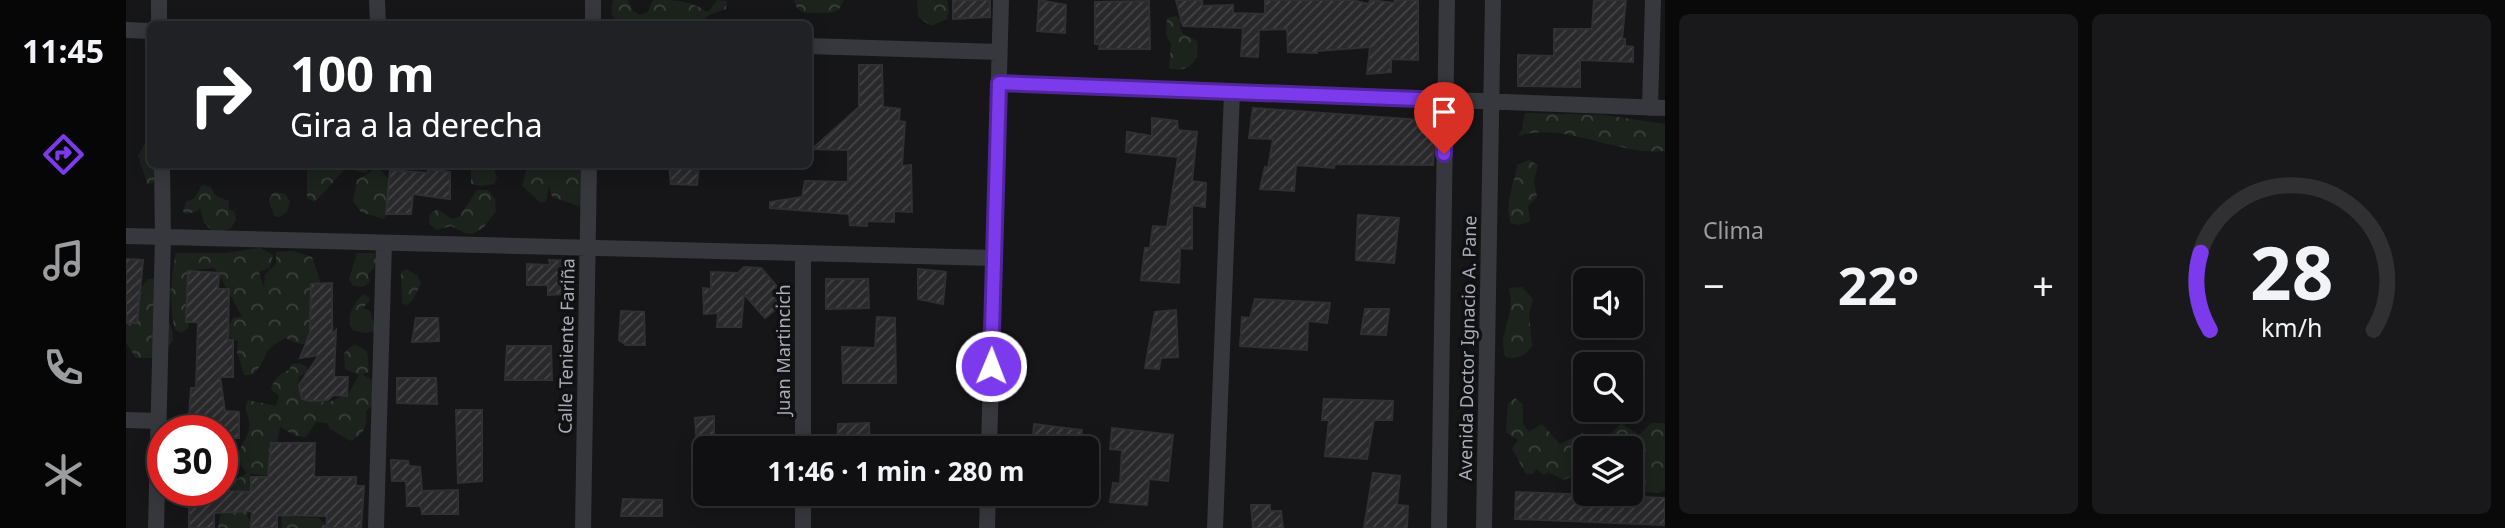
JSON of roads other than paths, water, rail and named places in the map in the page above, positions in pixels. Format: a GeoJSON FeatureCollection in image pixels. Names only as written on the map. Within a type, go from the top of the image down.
{"type":"FeatureCollection","features":[{"type":"Feature","properties":{"kind":"street"},"geometry":{"type":"LineString","coordinates":[[159,0],[159,21]]}},
{"type":"Feature","properties":{"kind":"street"},"geometry":{"type":"LineString","coordinates":[[377,0],[378,21]]}},
{"type":"Feature","properties":{"kind":"street"},"geometry":{"type":"LineString","coordinates":[[593,0],[593,21]]}},
{"type":"Feature","properties":{"kind":"street"},"geometry":{"type":"LineString","coordinates":[[989,436],[1001,0]]}},
{"type":"Feature","properties":{"kind":"street","name":"Avenida Doctor Ignacio A. Pane"},"geometry":{"type":"LineString","coordinates":[[1439,528],[1447,0]]}},
{"type":"Feature","properties":{"kind":"street","name":"Avenida Doctor Ignacio A. Pane"},"geometry":{"type":"LineString","coordinates":[[1484,528],[1493,0]]}},
{"type":"Feature","properties":{"kind":"street"},"geometry":{"type":"LineString","coordinates":[[999,83],[1657,108],[1653,0]]}},
{"type":"Feature","properties":{"kind":"street"},"geometry":{"type":"LineString","coordinates":[[126,30],[147,31]]}},
{"type":"Feature","properties":{"kind":"street"},"geometry":{"type":"LineString","coordinates":[[812,46],[999,52]]}},
{"type":"Feature","properties":{"kind":"street"},"geometry":{"type":"LineString","coordinates":[[1215,528],[1232,92]]}},
{"type":"Feature","properties":{"kind":"street"},"geometry":{"type":"LineString","coordinates":[[159,415],[162,168]]}},
{"type":"Feature","properties":{"kind":"street","name":"Calle Teniente Fariña"},"geometry":{"type":"LineString","coordinates":[[583,528],[589,168]]}},
{"type":"Feature","properties":{"kind":"street"},"geometry":{"type":"LineString","coordinates":[[126,236],[994,258]]}},
{"type":"Feature","properties":{"kind":"street"},"geometry":{"type":"LineString","coordinates":[[376,528],[384,243]]}},
{"type":"Feature","properties":{"kind":"street","name":"Juan Martincich"},"geometry":{"type":"LineString","coordinates":[[803,253],[803,436]]}},
{"type":"Feature","properties":{"kind":"street"},"geometry":{"type":"LineString","coordinates":[[126,419],[147,420]]}},
{"type":"Feature","properties":{"kind":"street"},"geometry":{"type":"LineString","coordinates":[[156,528],[157,506]]}},
{"type":"Feature","properties":{"kind":"street"},"geometry":{"type":"LineString","coordinates":[[803,506],[803,528]]}},
{"type":"Feature","properties":{"kind":"street"},"geometry":{"type":"LineString","coordinates":[[987,528],[988,506]]}}]}
